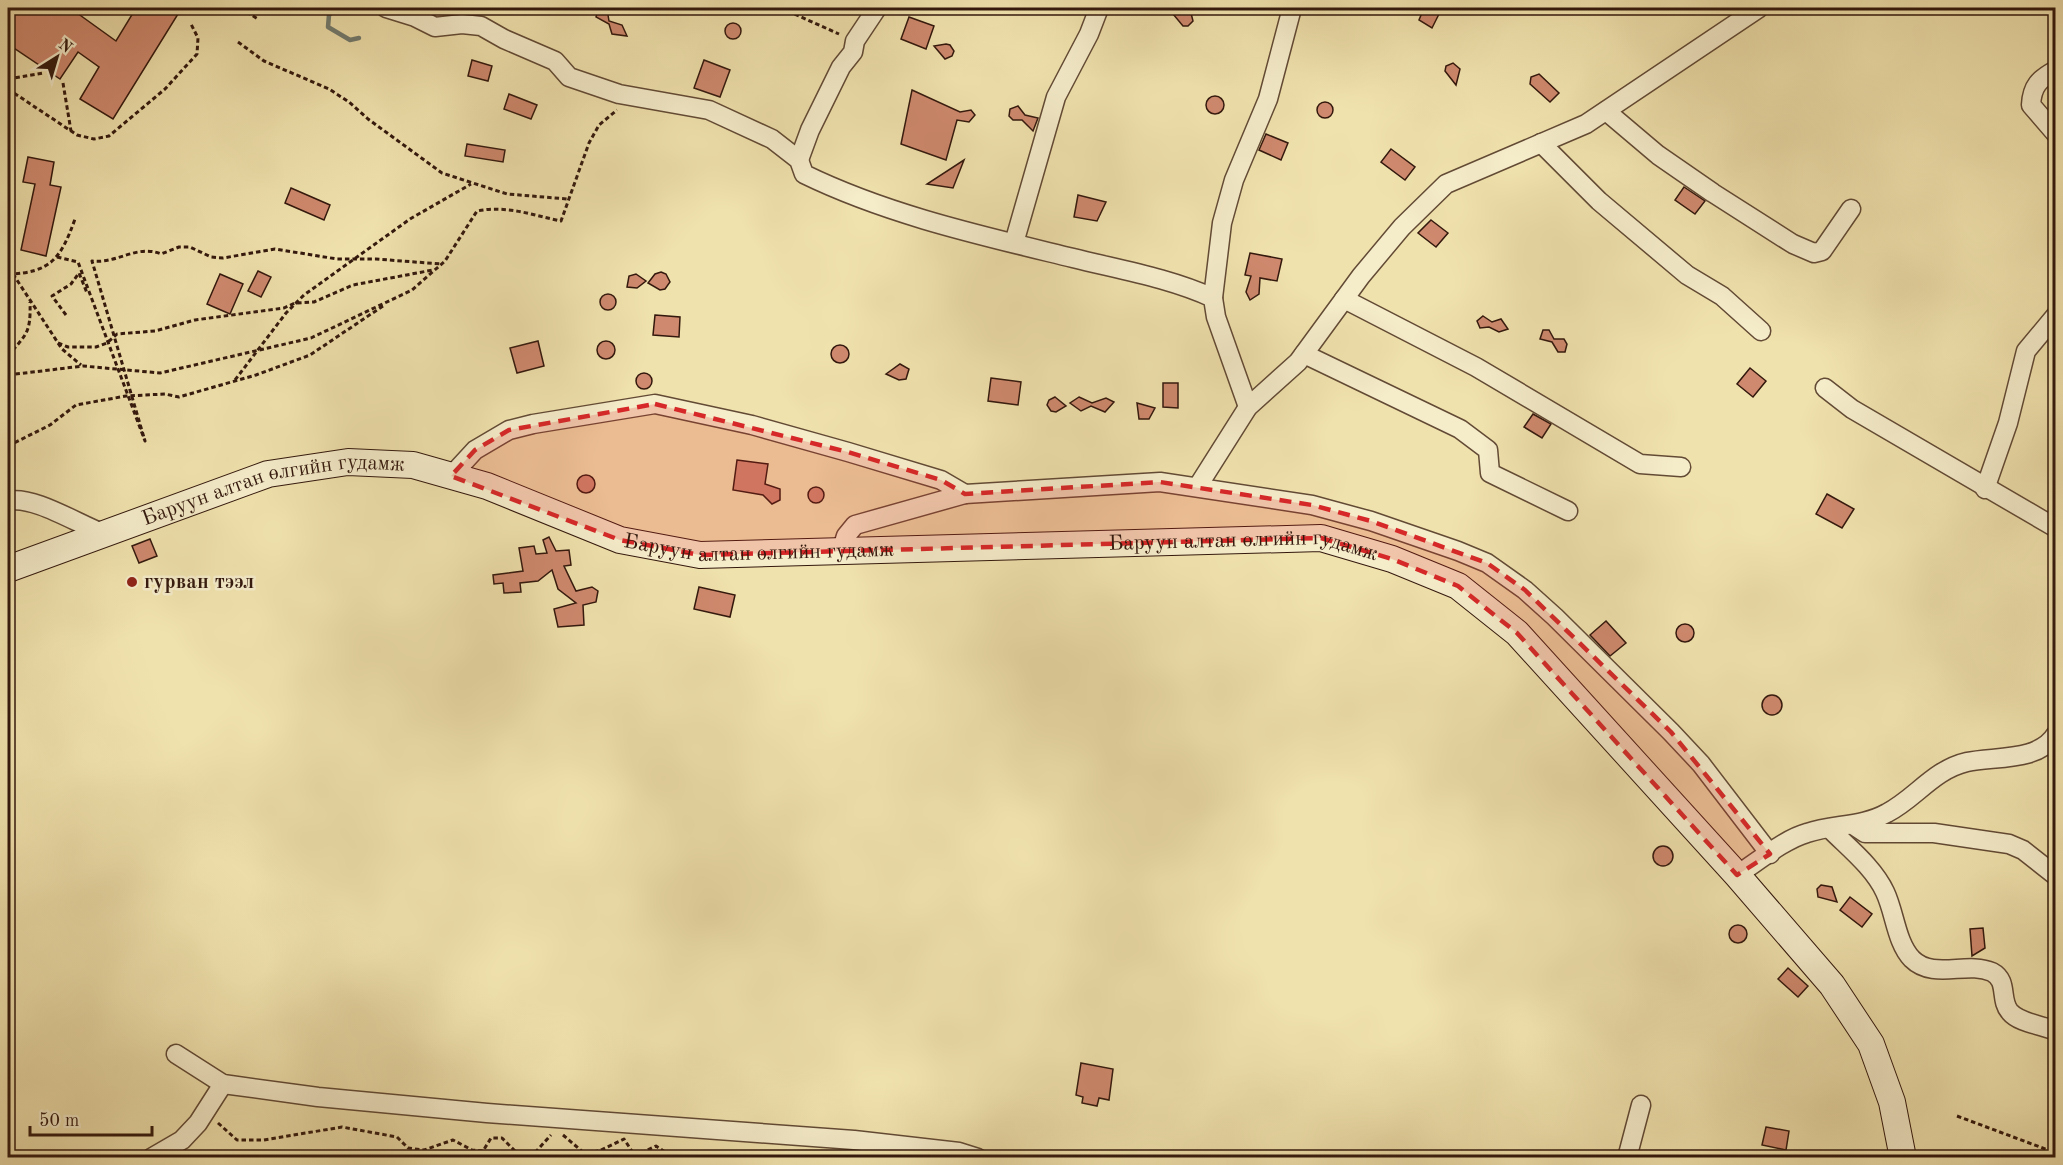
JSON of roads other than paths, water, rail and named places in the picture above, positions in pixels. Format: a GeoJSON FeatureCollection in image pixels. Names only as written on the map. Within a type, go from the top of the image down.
{"type":"FeatureCollection","features":[{"type":"Feature","properties":{"kind":"main road","name":"Баруун алтан өлгийн гудамж"},"geometry":{"type":"LineString","coordinates":[[8,569],[268,474],[348,462],[413,465],[487,486],[620,540],[700,555],[1321,538],[1392,559],[1458,586],[1517,633],[1737,874],[1832,985],[1871,1044],[1892,1102],[1903,1158]]}},
{"type":"Feature","properties":{"kind":"street"},"geometry":{"type":"LineString","coordinates":[[386,8],[415,17],[435,27],[462,24],[481,26],[504,39],[555,61],[569,77],[619,94],[709,110],[772,139],[799,160],[804,174],[866,202],[1014,243],[1180,283],[1214,298]]}},
{"type":"Feature","properties":{"kind":"street"},"geometry":{"type":"LineString","coordinates":[[799,160],[810,130],[841,67],[853,52],[855,41],[877,8]]}},
{"type":"Feature","properties":{"kind":"street"},"geometry":{"type":"LineString","coordinates":[[1014,243],[1056,97],[1089,34],[1099,8]]}},
{"type":"Feature","properties":{"kind":"street"},"geometry":{"type":"LineString","coordinates":[[1248,407],[1216,317],[1214,298],[1222,223],[1234,180],[1268,99],[1292,8]]}},
{"type":"Feature","properties":{"kind":"street"},"geometry":{"type":"LineString","coordinates":[[1198,486],[1248,407],[1304,354],[1344,299],[1402,227],[1446,184],[1586,124],[1759,8]]}},
{"type":"Feature","properties":{"kind":"street"},"geometry":{"type":"LineString","coordinates":[[2055,70],[2041,78],[2032,90],[2031,105],[2055,134]]}},
{"type":"Feature","properties":{"kind":"street"},"geometry":{"type":"LineString","coordinates":[[1606,111],[1667,162],[1814,253],[1822,251],[1851,209]]}},
{"type":"Feature","properties":{"kind":"street"},"geometry":{"type":"LineString","coordinates":[[1541,144],[1599,201],[1687,275],[1722,296],[1761,332]]}},
{"type":"Feature","properties":{"kind":"street"},"geometry":{"type":"LineString","coordinates":[[1344,299],[1476,367],[1640,464],[1681,467]]}},
{"type":"Feature","properties":{"kind":"street"},"geometry":{"type":"LineString","coordinates":[[1984,489],[2008,423],[2026,351],[2055,315]]}},
{"type":"Feature","properties":{"kind":"street"},"geometry":{"type":"LineString","coordinates":[[1304,354],[1460,429],[1488,450],[1490,473],[1568,511]]}},
{"type":"Feature","properties":{"kind":"street"},"geometry":{"type":"LineString","coordinates":[[1825,388],[1852,409],[1984,489],[2055,528]]}},
{"type":"Feature","properties":{"kind":"street"},"geometry":{"type":"LineString","coordinates":[[451,476],[475,450],[509,430],[655,404],[753,425],[837,449],[941,480],[965,494]]}},
{"type":"Feature","properties":{"kind":"street"},"geometry":{"type":"LineString","coordinates":[[841,552],[846,536],[855,525],[965,494],[1160,482],[1198,486],[1331,510],[1371,521],[1487,563],[1525,590],[1548,610],[1701,764],[1770,855]]}},
{"type":"Feature","properties":{"kind":"street"},"geometry":{"type":"LineString","coordinates":[[8,501],[34,503],[105,534]]}},
{"type":"Feature","properties":{"kind":"street"},"geometry":{"type":"LineString","coordinates":[[1737,874],[1805,833],[1831,830],[1869,821],[1893,810],[1938,773],[1966,762],[2038,750],[2055,734]]}},
{"type":"Feature","properties":{"kind":"street"},"geometry":{"type":"LineString","coordinates":[[1853,825],[1865,833],[1934,833],[2009,844],[2023,850],[2055,876]]}},
{"type":"Feature","properties":{"kind":"street"},"geometry":{"type":"LineString","coordinates":[[1831,830],[1885,891],[1905,951],[1913,960],[1927,968],[1981,969],[1993,973],[2002,981],[2008,1010],[2017,1018],[2055,1031]]}},
{"type":"Feature","properties":{"kind":"street"},"geometry":{"type":"LineString","coordinates":[[176,1054],[223,1084],[399,1106],[854,1140],[959,1152],[978,1158]]}},
{"type":"Feature","properties":{"kind":"street"},"geometry":{"type":"LineString","coordinates":[[151,1158],[182,1140],[206,1111],[223,1084]]}},
{"type":"Feature","properties":{"kind":"street"},"geometry":{"type":"LineString","coordinates":[[1627,1158],[1641,1105]]}},
{"type":"Feature","properties":{"kind":"waterway"},"geometry":{"type":"LineString","coordinates":[[338,8],[329,15],[328,27],[350,40],[359,38]]}},
{"type":"Feature","properties":{"kind":"place","name":"гурван тээл"},"geometry":{"type":"Point","coordinates":[132,582]}}]}
